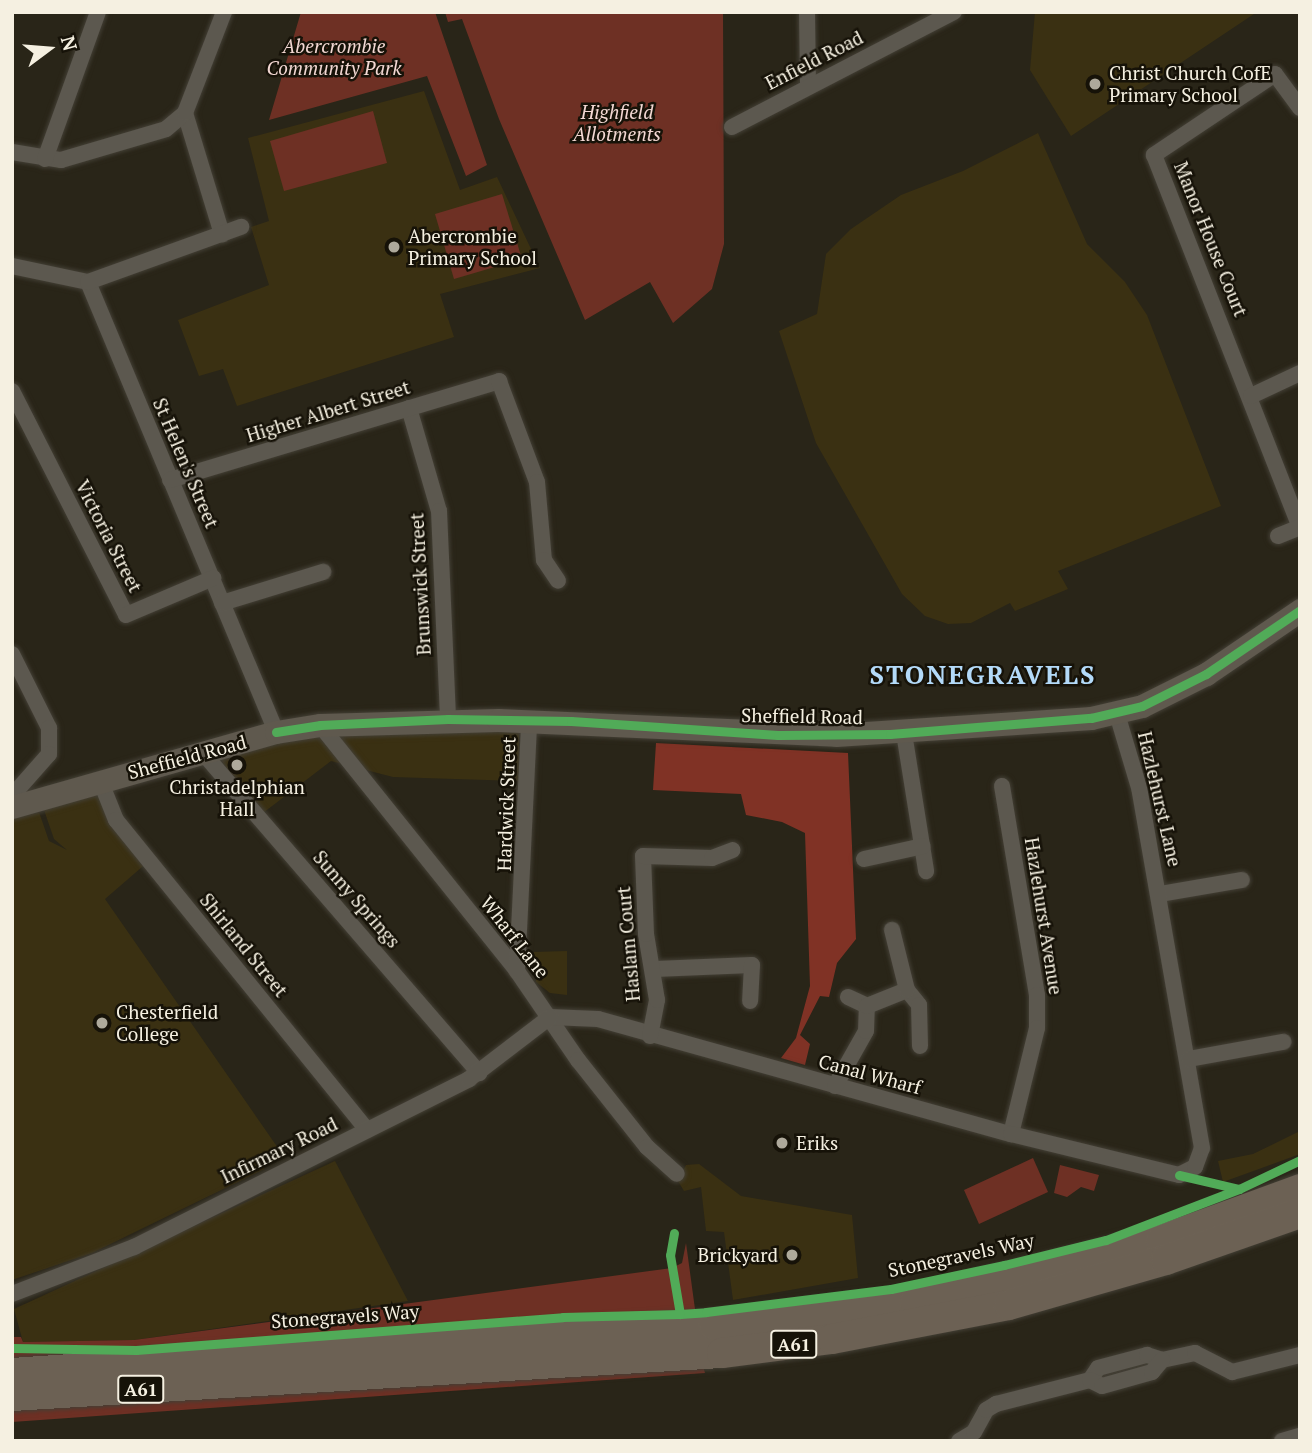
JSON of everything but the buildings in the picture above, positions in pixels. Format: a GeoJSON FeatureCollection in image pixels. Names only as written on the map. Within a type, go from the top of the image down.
{"type":"FeatureCollection","features":[{"type":"Feature","properties":{"kind":"highway","name":"A61"},"geometry":{"type":"LineString","coordinates":[[12,1373],[714,1325],[915,1301],[1161,1240],[1300,1188]]}},
{"type":"Feature","properties":{"kind":"highway","name":"A61"},"geometry":{"type":"LineString","coordinates":[[12,1396],[722,1353],[832,1339],[1009,1305],[1166,1260],[1300,1213]]}},
{"type":"Feature","properties":{"kind":"main road","name":"Sheffield Road"},"geometry":{"type":"LineString","coordinates":[[12,807],[276,732],[320,725],[448,719],[779,735],[904,733],[1116,713],[1206,674],[1300,610]]}},
{"type":"Feature","properties":{"kind":"street"},"geometry":{"type":"LineString","coordinates":[[46,159],[98,12]]}},
{"type":"Feature","properties":{"kind":"street"},"geometry":{"type":"LineString","coordinates":[[12,152],[61,160],[166,130],[185,113],[224,12]]}},
{"type":"Feature","properties":{"kind":"street"},"geometry":{"type":"LineString","coordinates":[[807,12],[808,86]]}},
{"type":"Feature","properties":{"kind":"street","name":"Enfield Road"},"geometry":{"type":"LineString","coordinates":[[732,127],[954,12]]}},
{"type":"Feature","properties":{"kind":"street","name":"Manor House Court"},"geometry":{"type":"LineString","coordinates":[[1300,108],[1275,74],[1154,155],[1251,396],[1300,527]]}},
{"type":"Feature","properties":{"kind":"street"},"geometry":{"type":"LineString","coordinates":[[185,113],[222,234]]}},
{"type":"Feature","properties":{"kind":"street"},"geometry":{"type":"LineString","coordinates":[[12,266],[88,282],[241,228]]}},
{"type":"Feature","properties":{"kind":"street","name":"St Helen's Street"},"geometry":{"type":"LineString","coordinates":[[88,282],[276,732]]}},
{"type":"Feature","properties":{"kind":"street"},"geometry":{"type":"LineString","coordinates":[[1251,396],[1300,373]]}},
{"type":"Feature","properties":{"kind":"street","name":"Higher Albert Street"},"geometry":{"type":"LineString","coordinates":[[170,480],[499,381],[537,482],[544,560],[558,581]]}},
{"type":"Feature","properties":{"kind":"street","name":"Victoria Street"},"geometry":{"type":"LineString","coordinates":[[12,391],[125,615],[213,579]]}},
{"type":"Feature","properties":{"kind":"street","name":"Brunswick Street"},"geometry":{"type":"LineString","coordinates":[[409,408],[439,511],[448,719]]}},
{"type":"Feature","properties":{"kind":"street"},"geometry":{"type":"LineString","coordinates":[[1278,536],[1300,527]]}},
{"type":"Feature","properties":{"kind":"street"},"geometry":{"type":"LineString","coordinates":[[222,603],[323,572]]}},
{"type":"Feature","properties":{"kind":"street"},"geometry":{"type":"LineString","coordinates":[[12,654],[49,728],[49,754],[12,796]]}},
{"type":"Feature","properties":{"kind":"street","name":"Hazlehurst Lane"},"geometry":{"type":"LineString","coordinates":[[1116,713],[1140,791],[1189,1059],[1202,1148],[1195,1167],[1179,1175]]}},
{"type":"Feature","properties":{"kind":"street","name":"Hardwick Street"},"geometry":{"type":"LineString","coordinates":[[517,971],[530,722]]}},
{"type":"Feature","properties":{"kind":"street","name":"Wharf Lane"},"geometry":{"type":"LineString","coordinates":[[320,725],[517,971],[578,1060],[647,1147],[677,1174]]}},
{"type":"Feature","properties":{"kind":"street"},"geometry":{"type":"LineString","coordinates":[[904,733],[926,871]]}},
{"type":"Feature","properties":{"kind":"street","name":"Sunny Springs"},"geometry":{"type":"LineString","coordinates":[[203,753],[479,1073]]}},
{"type":"Feature","properties":{"kind":"street","name":"Shirland Street"},"geometry":{"type":"LineString","coordinates":[[100,780],[116,820],[367,1130]]}},
{"type":"Feature","properties":{"kind":"street","name":"Hazlehurst Avenue"},"geometry":{"type":"LineString","coordinates":[[1002,786],[1037,995],[1037,1028],[1011,1134]]}},
{"type":"Feature","properties":{"kind":"street"},"geometry":{"type":"LineString","coordinates":[[864,859],[923,846]]}},
{"type":"Feature","properties":{"kind":"street","name":"Haslam Court"},"geometry":{"type":"LineString","coordinates":[[650,1036],[657,1000],[655,969],[646,934],[643,856],[712,858],[733,850]]}},
{"type":"Feature","properties":{"kind":"street","name":"Hazlehurst Lane"},"geometry":{"type":"LineString","coordinates":[[1160,894],[1242,880]]}},
{"type":"Feature","properties":{"kind":"street"},"geometry":{"type":"LineString","coordinates":[[892,930],[908,990],[919,1005],[920,1046]]}},
{"type":"Feature","properties":{"kind":"street"},"geometry":{"type":"LineString","coordinates":[[655,969],[752,965],[750,1001]]}},
{"type":"Feature","properties":{"kind":"street"},"geometry":{"type":"LineString","coordinates":[[848,997],[867,1006],[908,990]]}},
{"type":"Feature","properties":{"kind":"street"},"geometry":{"type":"LineString","coordinates":[[835,1086],[866,1031],[867,1006]]}},
{"type":"Feature","properties":{"kind":"street","name":"Infirmary Road"},"geometry":{"type":"LineString","coordinates":[[12,1294],[134,1247],[479,1073],[550,1017]]}},
{"type":"Feature","properties":{"kind":"street","name":"Canal Wharf"},"geometry":{"type":"LineString","coordinates":[[550,1017],[598,1019],[650,1036],[1011,1134],[1179,1175]]}},
{"type":"Feature","properties":{"kind":"street"},"geometry":{"type":"LineString","coordinates":[[1189,1059],[1283,1042]]}},
{"type":"Feature","properties":{"kind":"street"},"geometry":{"type":"LineString","coordinates":[[959,1441],[974,1432],[983,1414],[996,1404],[1090,1380],[1098,1368],[1147,1355],[1162,1360],[1195,1353],[1232,1371],[1300,1355]]}},
{"type":"Feature","properties":{"kind":"street"},"geometry":{"type":"LineString","coordinates":[[1282,1441],[1300,1436]]}},
{"type":"Feature","properties":{"kind":"shaded area","name":"Christ Church CofE Primary School"},"geometry":{"type":"Polygon","coordinates":[[[1035,12],[1257,12],[1071,136],[1030,70],[1035,12]]]}},
{"type":"Feature","properties":{"kind":"shaded area","name":"Abercrombie Primary School"},"geometry":{"type":"Polygon","coordinates":[[[424,91],[460,190],[497,177],[540,268],[440,294],[454,337],[237,406],[223,369],[199,376],[178,320],[269,285],[251,227],[269,221],[248,138],[424,91]]]}},
{"type":"Feature","properties":{"kind":"shaded area"},"geometry":{"type":"Polygon","coordinates":[[[1038,133],[1087,244],[1125,282],[1147,315],[1221,506],[1058,571],[1068,589],[1015,611],[1010,603],[971,623],[948,624],[925,616],[902,594],[816,443],[779,331],[817,314],[826,254],[851,229],[901,195],[963,171],[1038,133]]]}},
{"type":"Feature","properties":{"kind":"shaded area"},"geometry":{"type":"Polygon","coordinates":[[[473,728],[519,732],[519,781],[393,777],[331,761],[263,813],[232,779],[218,754],[276,739],[473,728]]]}},
{"type":"Feature","properties":{"kind":"shaded area"},"geometry":{"type":"Polygon","coordinates":[[[656,743],[848,753],[856,939],[837,963],[829,997],[820,996],[800,1035],[810,1044],[805,1065],[781,1058],[796,1038],[810,986],[805,833],[782,822],[746,815],[741,794],[653,790],[656,743]]]}},
{"type":"Feature","properties":{"kind":"shaded area","name":"Chesterfield College"},"geometry":{"type":"Polygon","coordinates":[[[104,791],[149,861],[105,899],[278,1148],[267,1155],[264,1169],[92,1253],[12,1280],[12,819],[39,812],[49,841],[67,850],[54,839],[44,810],[104,791]]]}},
{"type":"Feature","properties":{"kind":"shaded area"},"geometry":{"type":"Polygon","coordinates":[[[567,951],[567,995],[550,993],[536,982],[534,952],[567,951]]]}},
{"type":"Feature","properties":{"kind":"shaded area"},"geometry":{"type":"Polygon","coordinates":[[[1300,1131],[1300,1154],[1223,1182],[1218,1161],[1253,1154],[1300,1131]]]}},
{"type":"Feature","properties":{"kind":"shaded area"},"geometry":{"type":"Polygon","coordinates":[[[335,1161],[408,1301],[134,1340],[23,1342],[14,1309],[335,1161]]]}},
{"type":"Feature","properties":{"kind":"shaded area","name":"Brickyard"},"geometry":{"type":"Polygon","coordinates":[[[699,1164],[741,1196],[852,1215],[858,1278],[733,1300],[724,1232],[706,1231],[701,1187],[684,1191],[678,1181],[686,1165],[699,1164]]]}},
{"type":"Feature","properties":{"kind":"green space","name":"Abercrombie Community Park"},"geometry":{"type":"Polygon","coordinates":[[[301,12],[435,12],[487,165],[466,176],[427,76],[269,120],[301,12]]]}},
{"type":"Feature","properties":{"kind":"green space","name":"Highfield Allotments"},"geometry":{"type":"Polygon","coordinates":[[[445,12],[723,12],[724,244],[712,289],[673,323],[650,282],[585,320],[499,119],[462,19],[448,22],[445,12]]]}},
{"type":"Feature","properties":{"kind":"green space"},"geometry":{"type":"Polygon","coordinates":[[[373,111],[387,163],[284,191],[270,141],[373,111]]]}},
{"type":"Feature","properties":{"kind":"green space"},"geometry":{"type":"Polygon","coordinates":[[[502,194],[522,259],[454,279],[435,214],[502,194]]]}},
{"type":"Feature","properties":{"kind":"green space"},"geometry":{"type":"Polygon","coordinates":[[[1033,1158],[1048,1192],[979,1224],[964,1190],[1033,1158]]]}},
{"type":"Feature","properties":{"kind":"green space"},"geometry":{"type":"Polygon","coordinates":[[[1060,1165],[1099,1175],[1094,1191],[1081,1187],[1067,1197],[1054,1193],[1060,1165]]]}},
{"type":"Feature","properties":{"kind":"green space"},"geometry":{"type":"Polygon","coordinates":[[[686,1243],[695,1309],[688,1320],[12,1364],[12,1337],[21,1337],[23,1342],[134,1340],[672,1268],[682,1263],[686,1243]]]}},
{"type":"Feature","properties":{"kind":"green space"},"geometry":{"type":"Polygon","coordinates":[[[703,1366],[705,1373],[12,1422],[12,1405],[703,1366]]]}},
{"type":"Feature","properties":{"kind":"cycle path"},"geometry":{"type":"LineString","coordinates":[[276,732],[320,725],[448,719],[571,721],[778,735],[890,734],[1091,718],[1142,706],[1206,674],[1300,610]]}},
{"type":"Feature","properties":{"kind":"cycle path"},"geometry":{"type":"LineString","coordinates":[[1179,1175],[1239,1189],[1300,1160]]}},
{"type":"Feature","properties":{"kind":"cycle path","name":"Stonegravels Way"},"geometry":{"type":"LineString","coordinates":[[674,1233],[670,1255],[680,1314],[706,1312],[891,1289],[1004,1265],[1106,1240],[1239,1189]]}},
{"type":"Feature","properties":{"kind":"cycle path","name":"Stonegravels Way"},"geometry":{"type":"LineString","coordinates":[[12,1348],[136,1350],[563,1317],[680,1314]]}},
{"type":"Feature","properties":{"kind":"place","name":"Christ Church CofE Primary School"},"geometry":{"type":"Point","coordinates":[1095,84]}},
{"type":"Feature","properties":{"kind":"place","name":"Abercrombie Primary School"},"geometry":{"type":"Point","coordinates":[394,247]}},
{"type":"Feature","properties":{"kind":"place","name":"Christadelphian Hall"},"geometry":{"type":"Point","coordinates":[237,765]}},
{"type":"Feature","properties":{"kind":"place","name":"Chesterfield College"},"geometry":{"type":"Point","coordinates":[102,1023]}},
{"type":"Feature","properties":{"kind":"place","name":"Eriks"},"geometry":{"type":"Point","coordinates":[782,1143]}},
{"type":"Feature","properties":{"kind":"place","name":"Brickyard"},"geometry":{"type":"Point","coordinates":[792,1255]}},
{"type":"Feature","properties":{"kind":"district","name":"STONEGRAVELS"},"geometry":{"type":"Point","coordinates":[983,675]}}]}
